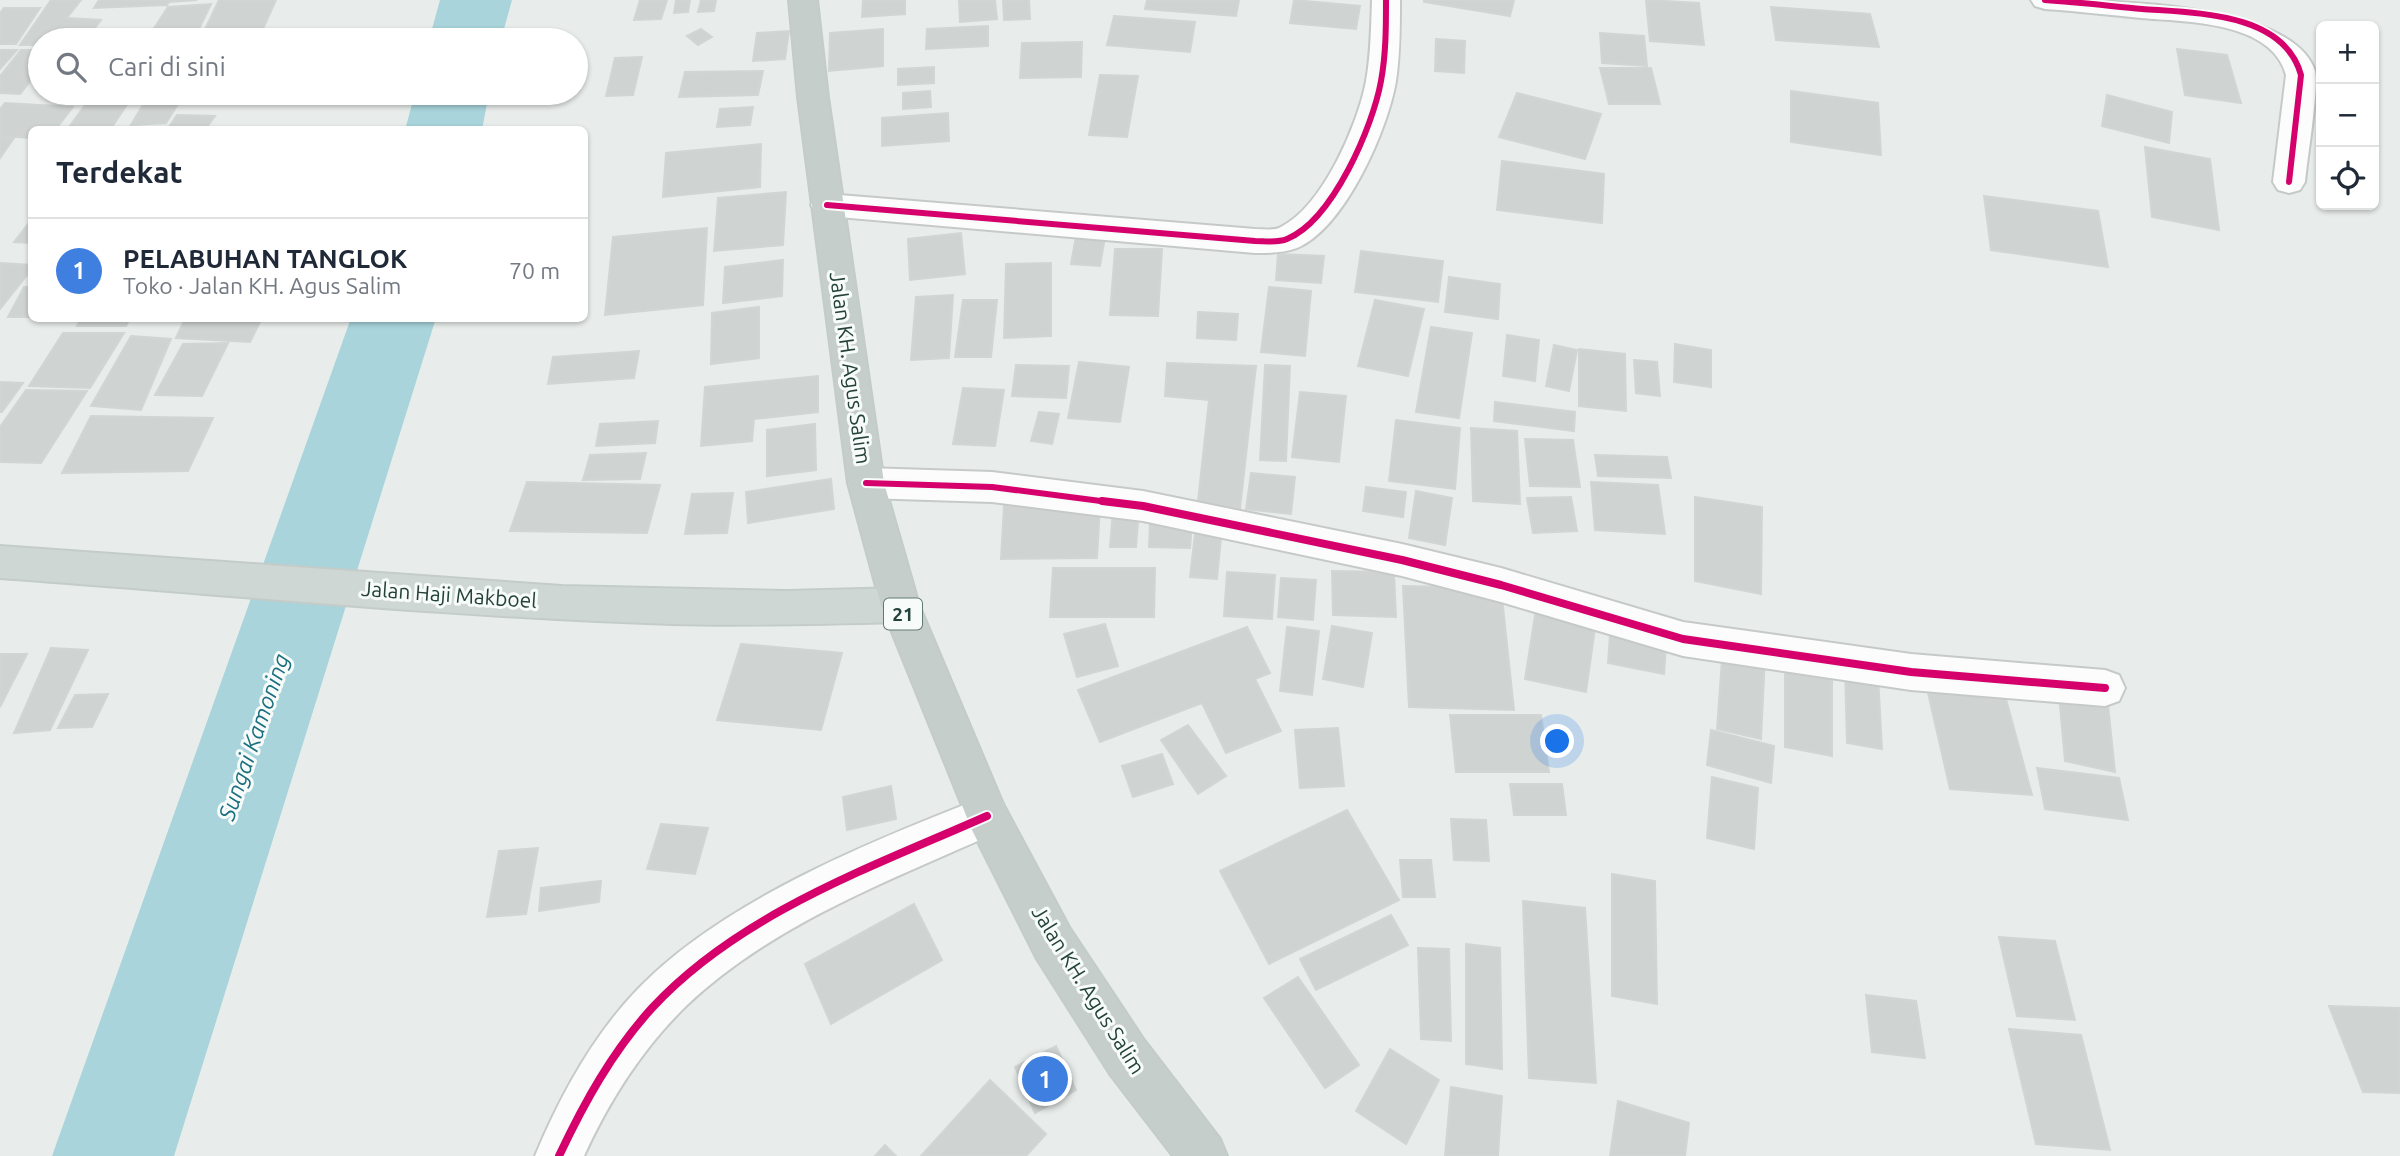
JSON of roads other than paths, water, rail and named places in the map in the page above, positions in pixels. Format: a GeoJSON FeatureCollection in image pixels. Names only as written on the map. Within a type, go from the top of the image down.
{"type":"FeatureCollection","features":[{"type":"Feature","properties":{"kind":"highway","name":"Jalan KH. Agus Salim"},"geometry":{"type":"LineString","coordinates":[[803,0],[827,205],[866,483],[900,605],[987,816],[1053,943],[1127,1057],[1203,1156]]}},
{"type":"Feature","properties":{"kind":"main road","name":"Jalan Haji Makboel"},"geometry":{"type":"LineString","coordinates":[[0,562],[189,578],[491,598],[727,610],[900,605]]}},
{"type":"Feature","properties":{"kind":"street"},"geometry":{"type":"LineString","coordinates":[[827,205],[1255,241],[1288,239],[1325,204],[1357,152],[1371,121],[1381,82],[1386,0]]}},
{"type":"Feature","properties":{"kind":"street"},"geometry":{"type":"LineString","coordinates":[[2045,0],[2186,13],[2237,21],[2262,30],[2280,41],[2291,51],[2299,64],[2301,75],[2289,182]]}},
{"type":"Feature","properties":{"kind":"street"},"geometry":{"type":"LineString","coordinates":[[866,483],[992,487],[1143,506],[1402,560],[1501,585],[1683,639],[1911,672],[2105,688]]}},
{"type":"Feature","properties":{"kind":"street"},"geometry":{"type":"LineString","coordinates":[[559,1156],[584,1101],[618,1049],[671,989],[726,945],[818,892],[987,816]]}},
{"type":"Feature","properties":{"kind":"waterway","name":"Sungai Kamoning"},"geometry":{"type":"LineString","coordinates":[[468,28],[476,0]]}},
{"type":"Feature","properties":{"kind":"waterway","name":"Sungai Kamoning"},"geometry":{"type":"LineString","coordinates":[[444,126],[449,105]]}},
{"type":"Feature","properties":{"kind":"waterway","name":"Sungai Kamoning"},"geometry":{"type":"LineString","coordinates":[[113,1156],[393,322]]}},
{"type":"Feature","properties":{"kind":"place","name":"PELABUHAN TANGLOK"},"geometry":{"type":"Point","coordinates":[1045,1079]}}]}
